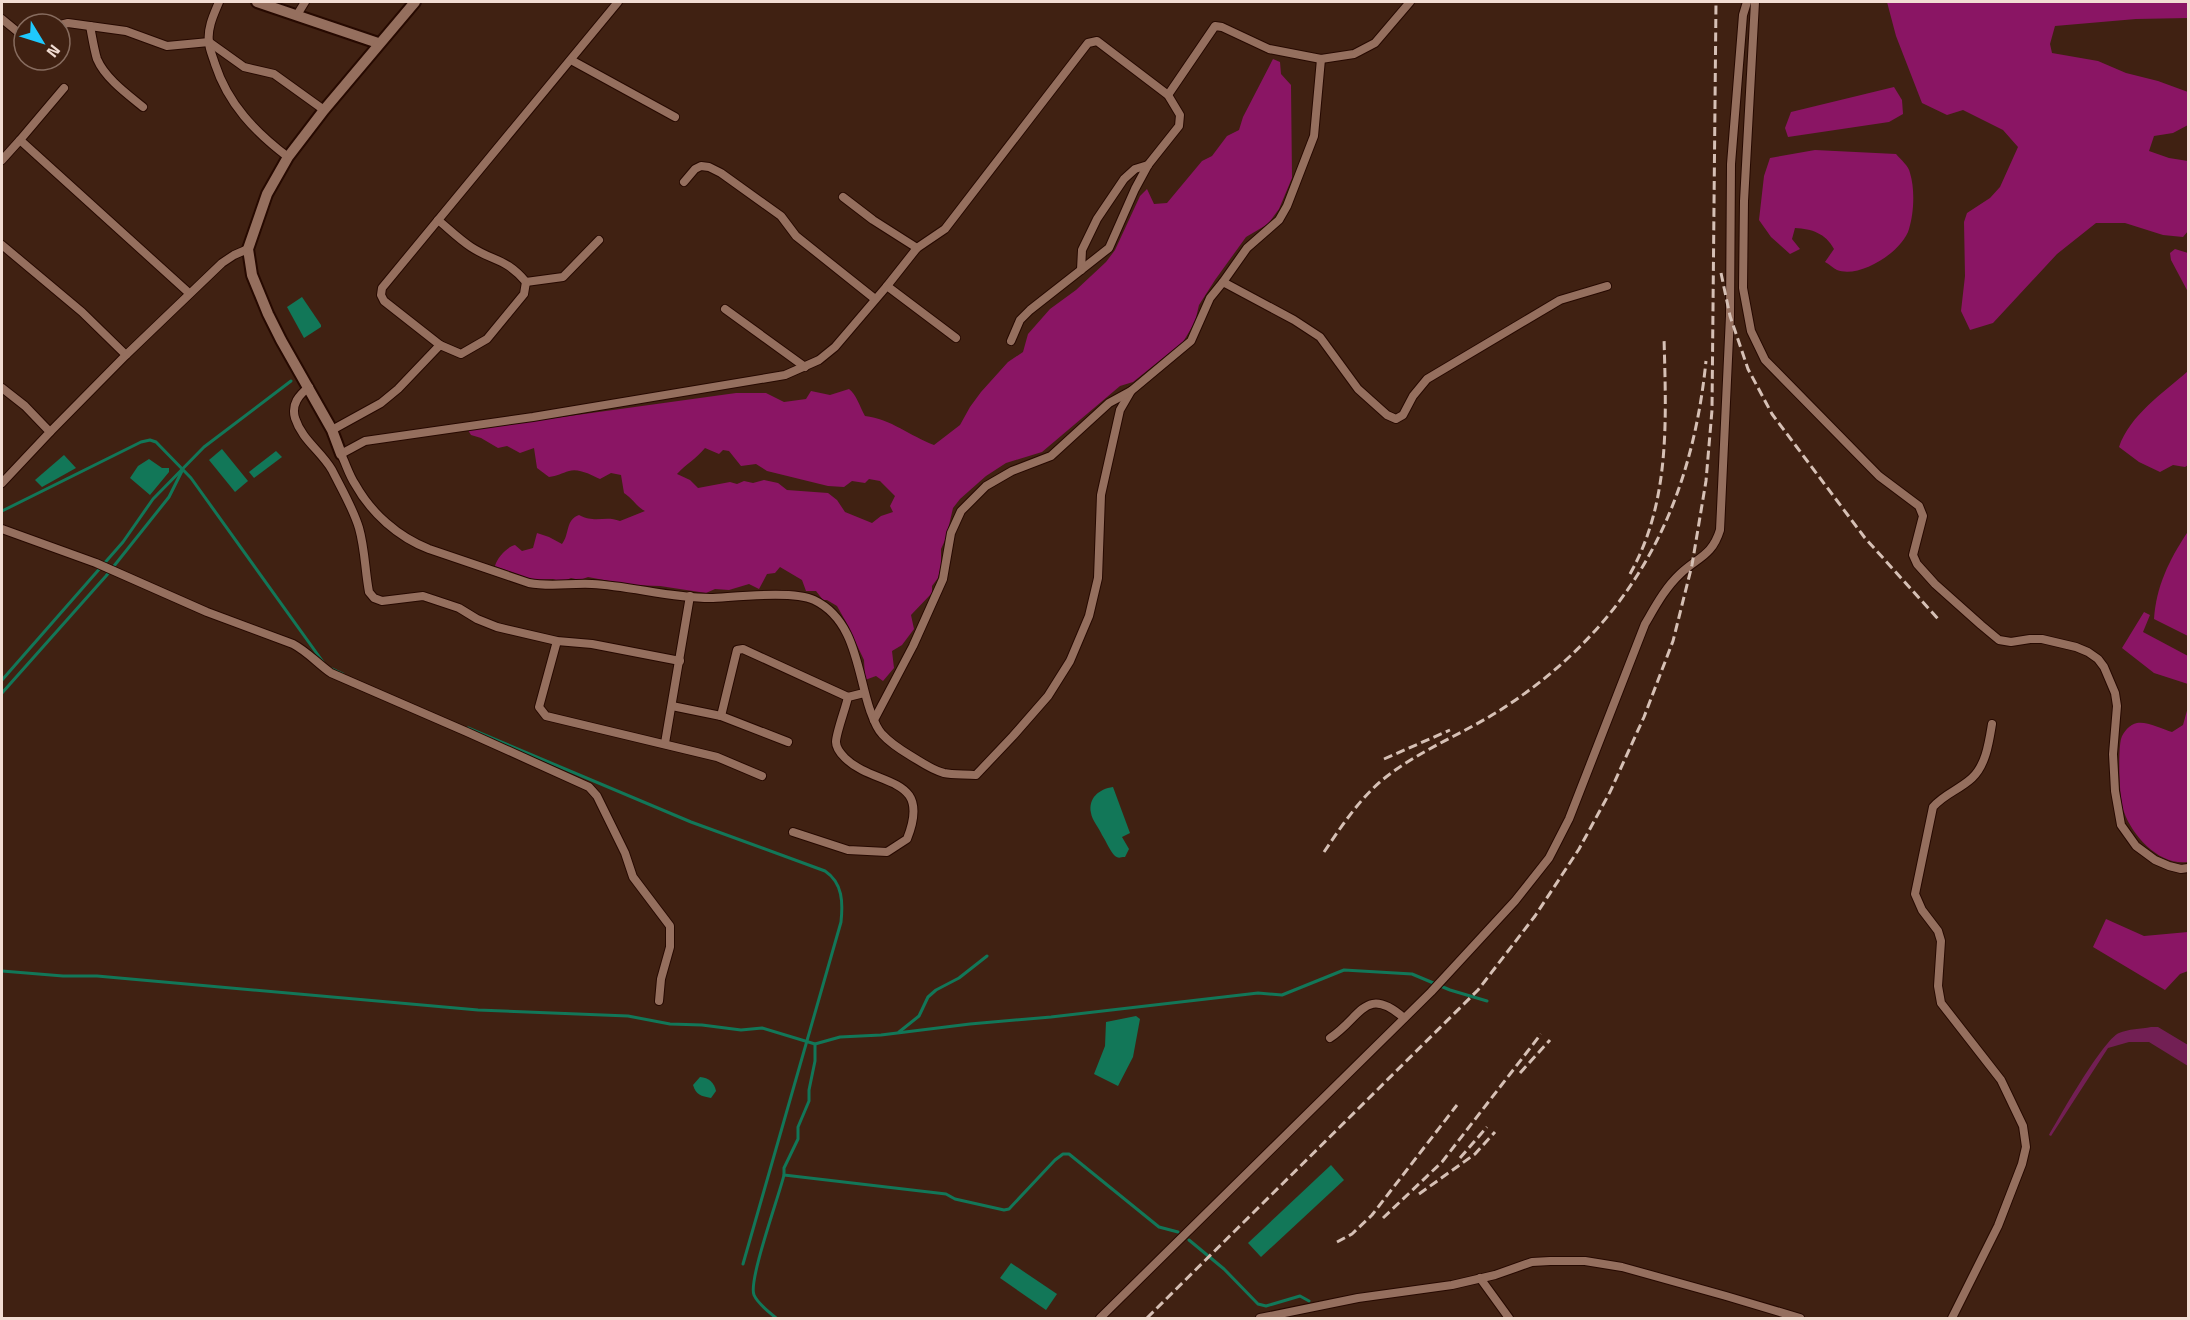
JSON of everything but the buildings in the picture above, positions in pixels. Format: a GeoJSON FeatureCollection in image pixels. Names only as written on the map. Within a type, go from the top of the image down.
{"type":"FeatureCollection","features":[{"type":"Feature","properties":{"kind":"street"},"geometry":{"type":"LineString","coordinates":[[219,2],[210,25],[208,42],[221,82],[249,124],[288,157]]}},
{"type":"Feature","properties":{"kind":"street"},"geometry":{"type":"LineString","coordinates":[[257,2],[378,43]]}},
{"type":"Feature","properties":{"kind":"street"},"geometry":{"type":"LineString","coordinates":[[297,15],[305,2]]}},
{"type":"Feature","properties":{"kind":"street"},"geometry":{"type":"LineString","coordinates":[[415,2],[378,43],[288,157],[267,195],[248,249],[252,275],[268,314],[332,430],[355,485],[393,529],[416,544],[529,583],[544,586],[594,584],[707,598],[783,595],[812,599],[827,609],[846,633],[857,661],[864,693],[881,734],[899,749],[944,773],[975,775],[1048,696],[1070,662],[1089,616],[1098,578],[1101,495],[1120,410],[1131,391]]}},
{"type":"Feature","properties":{"kind":"street"},"geometry":{"type":"LineString","coordinates":[[438,220],[472,248],[501,260],[515,269],[526,282],[524,294],[487,339],[461,354],[440,345],[384,301],[381,295],[382,288],[438,220],[572,60],[618,2]]}},
{"type":"Feature","properties":{"kind":"street"},"geometry":{"type":"LineString","coordinates":[[1168,95],[1215,26],[1222,27],[1269,49],[1321,59],[1354,54],[1375,43],[1410,2]]}},
{"type":"Feature","properties":{"kind":"street"},"geometry":{"type":"LineString","coordinates":[[1100,1318],[1442,981],[1515,901],[1549,858],[1569,819],[1645,624],[1662,595],[1680,573],[1715,544],[1720,530],[1730,316],[1731,164],[1743,15],[1747,2]]}},
{"type":"Feature","properties":{"kind":"street"},"geometry":{"type":"LineString","coordinates":[[1755,2],[1744,201],[1743,288],[1751,331],[1765,360],[1879,476],[1919,506],[1923,516],[1913,555],[1917,564],[1935,584],[1981,626],[1999,640],[2011,642],[2042,639],[2076,647],[2098,659],[2115,693],[2117,706],[2113,754],[2115,791],[2121,825],[2136,846],[2155,860],[2181,869],[2188,868]]}},
{"type":"Feature","properties":{"kind":"street"},"geometry":{"type":"LineString","coordinates":[[72,24],[126,31],[167,46],[208,42],[244,67],[274,74],[324,110]]}},
{"type":"Feature","properties":{"kind":"street"},"geometry":{"type":"LineString","coordinates":[[90,26],[97,58],[102,67],[143,107]]}},
{"type":"Feature","properties":{"kind":"street"},"geometry":{"type":"LineString","coordinates":[[341,454],[365,441],[533,417],[785,375],[819,360],[835,347],[917,248],[945,229],[1088,43],[1097,41],[1168,95],[1180,115],[1179,126],[1148,165],[1134,189],[1109,248],[1030,310],[1020,320],[1011,340]]}},
{"type":"Feature","properties":{"kind":"street"},"geometry":{"type":"LineString","coordinates":[[874,720],[913,646],[943,579],[951,533],[961,511],[986,486],[1012,471],[1051,456],[1109,403],[1131,391],[1191,341],[1210,298],[1247,248],[1279,220],[1287,206],[1314,136],[1321,59]]}},
{"type":"Feature","properties":{"kind":"street"},"geometry":{"type":"LineString","coordinates":[[572,60],[675,117]]}},
{"type":"Feature","properties":{"kind":"street"},"geometry":{"type":"LineString","coordinates":[[2,160],[64,88]]}},
{"type":"Feature","properties":{"kind":"street"},"geometry":{"type":"LineString","coordinates":[[20,140],[189,293]]}},
{"type":"Feature","properties":{"kind":"street"},"geometry":{"type":"LineString","coordinates":[[1081,270],[1082,250],[1097,219],[1124,178],[1135,169],[1148,165]]}},
{"type":"Feature","properties":{"kind":"street"},"geometry":{"type":"LineString","coordinates":[[684,182],[695,169],[701,166],[721,173],[781,216],[796,236],[875,299]]}},
{"type":"Feature","properties":{"kind":"street"},"geometry":{"type":"LineString","coordinates":[[843,197],[873,220],[917,248]]}},
{"type":"Feature","properties":{"kind":"street"},"geometry":{"type":"LineString","coordinates":[[526,282],[563,278],[599,240]]}},
{"type":"Feature","properties":{"kind":"street"},"geometry":{"type":"LineString","coordinates":[[2,245],[82,312],[126,355]]}},
{"type":"Feature","properties":{"kind":"street"},"geometry":{"type":"LineString","coordinates":[[2,483],[189,293],[222,263],[248,249]]}},
{"type":"Feature","properties":{"kind":"street"},"geometry":{"type":"LineString","coordinates":[[1223,282],[1245,292],[1320,337],[1358,389],[1375,405],[1396,419],[1404,415],[1413,396],[1427,379],[1560,300],[1607,286]]}},
{"type":"Feature","properties":{"kind":"street"},"geometry":{"type":"LineString","coordinates":[[887,286],[956,338]]}},
{"type":"Feature","properties":{"kind":"street"},"geometry":{"type":"LineString","coordinates":[[724,309],[805,367]]}},
{"type":"Feature","properties":{"kind":"street"},"geometry":{"type":"LineString","coordinates":[[332,430],[381,403],[440,345]]}},
{"type":"Feature","properties":{"kind":"street"},"geometry":{"type":"LineString","coordinates":[[309,387],[299,396],[295,404],[296,419],[304,437],[330,467],[353,513],[359,528],[369,592],[374,598],[382,601],[423,596],[459,608],[496,627],[557,641],[592,644],[680,661]]}},
{"type":"Feature","properties":{"kind":"street"},"geometry":{"type":"LineString","coordinates":[[2,388],[25,406],[50,432]]}},
{"type":"Feature","properties":{"kind":"street"},"geometry":{"type":"LineString","coordinates":[[2,529],[96,563],[207,612],[293,644],[306,651],[331,674],[468,732],[589,787],[597,796],[625,854],[633,877],[670,926],[670,947],[661,979],[659,1001]]}},
{"type":"Feature","properties":{"kind":"street"},"geometry":{"type":"LineString","coordinates":[[665,743],[690,596]]}},
{"type":"Feature","properties":{"kind":"street"},"geometry":{"type":"LineString","coordinates":[[557,641],[539,707],[546,716],[717,757],[762,776]]}},
{"type":"Feature","properties":{"kind":"street"},"geometry":{"type":"LineString","coordinates":[[721,716],[737,650],[743,649],[848,697],[864,693]]}},
{"type":"Feature","properties":{"kind":"street"},"geometry":{"type":"LineString","coordinates":[[793,832],[848,850],[887,852],[907,839],[911,830],[914,808],[911,798],[904,790],[890,781],[859,768],[840,752],[836,741],[848,697]]}},
{"type":"Feature","properties":{"kind":"street"},"geometry":{"type":"LineString","coordinates":[[672,706],[721,716],[788,742]]}},
{"type":"Feature","properties":{"kind":"street"},"geometry":{"type":"LineString","coordinates":[[1952,1318],[1998,1226],[2022,1164],[2026,1147],[2023,1126],[2001,1080],[1941,1003],[1938,986],[1941,941],[1938,931],[1922,910],[1915,894],[1933,807],[1940,798],[1972,778],[1982,765],[1992,724]]}},
{"type":"Feature","properties":{"kind":"street"},"geometry":{"type":"LineString","coordinates":[[1330,1038],[1359,1011],[1375,1002],[1388,1004],[1404,1018]]}},
{"type":"Feature","properties":{"kind":"street"},"geometry":{"type":"LineString","coordinates":[[1260,1318],[1358,1298],[1452,1285],[1532,1262],[1585,1261],[1622,1267],[1800,1318]]}},
{"type":"Feature","properties":{"kind":"street"},"geometry":{"type":"LineString","coordinates":[[1480,1278],[1509,1318]]}},
{"type":"Feature","properties":{"kind":"shaded area"},"geometry":{"type":"Polygon","coordinates":[[[1887,2],[2188,2],[2188,18],[2136,19],[2055,26],[2050,44],[2052,53],[2098,61],[2126,73],[2188,92],[2188,125],[2173,133],[2154,136],[2149,151],[2169,158],[2188,161],[2188,231],[2183,237],[2163,235],[2125,223],[2096,223],[2057,254],[1993,323],[1970,330],[1961,311],[1965,276],[1964,222],[1967,213],[1990,198],[2000,187],[2018,147],[2003,130],[1963,110],[1947,115],[1922,103],[1896,36],[1887,2]]]}},
{"type":"Feature","properties":{"kind":"shaded area"},"geometry":{"type":"Polygon","coordinates":[[[1273,59],[1280,62],[1281,74],[1291,85],[1292,178],[1279,209],[1268,224],[1246,237],[1199,305],[1195,322],[1183,342],[1133,382],[1120,386],[1042,452],[1006,463],[986,476],[960,499],[953,508],[941,549],[941,566],[938,578],[932,586],[932,593],[911,615],[914,629],[902,645],[892,651],[894,668],[883,681],[876,676],[865,680],[864,660],[837,606],[823,600],[816,591],[806,591],[802,580],[780,567],[775,573],[767,574],[759,589],[749,584],[729,590],[715,589],[706,593],[660,586],[630,585],[588,577],[580,580],[571,578],[562,582],[553,579],[533,580],[495,566],[503,553],[512,546],[515,545],[522,551],[533,548],[537,533],[562,544],[572,520],[579,515],[591,519],[620,521],[645,511],[624,493],[621,475],[611,473],[600,479],[585,472],[573,470],[549,477],[537,468],[534,448],[520,453],[507,446],[498,448],[471,435],[468,430],[736,393],[766,393],[784,402],[806,399],[811,391],[830,395],[849,389],[856,397],[865,416],[892,424],[934,445],[960,425],[981,392],[1008,362],[1023,352],[1028,334],[1050,309],[1076,290],[1106,262],[1115,250],[1140,196],[1147,189],[1154,204],[1167,203],[1202,161],[1212,156],[1227,136],[1239,130],[1243,117],[1273,59]],[[705,448],[677,474],[690,480],[698,488],[730,482],[737,484],[744,481],[753,483],[764,480],[778,483],[787,490],[828,493],[837,500],[845,512],[872,523],[881,516],[893,512],[890,506],[895,496],[880,481],[869,479],[865,483],[852,481],[844,487],[828,486],[767,471],[756,464],[741,466],[729,451],[723,450],[719,454],[705,448]]]}},
{"type":"Feature","properties":{"kind":"shaded area"},"geometry":{"type":"Polygon","coordinates":[[[1894,87],[1902,100],[1903,114],[1889,122],[1788,137],[1785,128],[1791,112],[1894,87]]]}},
{"type":"Feature","properties":{"kind":"shaded area"},"geometry":{"type":"Polygon","coordinates":[[[1815,150],[1896,154],[1908,168],[1912,179],[1913,194],[1909,229],[1890,254],[1868,267],[1846,272],[1837,270],[1825,262],[1834,249],[1822,236],[1807,229],[1795,228],[1792,239],[1800,249],[1790,254],[1771,237],[1759,220],[1764,176],[1770,158],[1815,150]]]}},
{"type":"Feature","properties":{"kind":"shaded area"},"geometry":{"type":"Polygon","coordinates":[[[2175,249],[2188,253],[2188,292],[2171,260],[2170,253],[2175,249]]]}},
{"type":"Feature","properties":{"kind":"shaded area"},"geometry":{"type":"Polygon","coordinates":[[[302,297],[321,325],[304,338],[287,307],[302,297]]]}},
{"type":"Feature","properties":{"kind":"shaded area"},"geometry":{"type":"Polygon","coordinates":[[[2188,371],[2188,465],[2185,467],[2173,465],[2160,472],[2139,462],[2119,447],[2124,435],[2139,415],[2188,371]]]}},
{"type":"Feature","properties":{"kind":"shaded area"},"geometry":{"type":"Polygon","coordinates":[[[222,449],[248,481],[235,492],[209,460],[222,449]]]}},
{"type":"Feature","properties":{"kind":"shaded area"},"geometry":{"type":"Polygon","coordinates":[[[276,451],[282,457],[254,478],[249,472],[276,451]]]}},
{"type":"Feature","properties":{"kind":"shaded area"},"geometry":{"type":"Polygon","coordinates":[[[64,455],[76,468],[42,487],[35,480],[64,455]]]}},
{"type":"Feature","properties":{"kind":"shaded area"},"geometry":{"type":"Polygon","coordinates":[[[149,459],[162,468],[169,468],[169,472],[150,495],[130,478],[138,466],[149,459]]]}},
{"type":"Feature","properties":{"kind":"shaded area"},"geometry":{"type":"Polygon","coordinates":[[[2187,533],[2188,636],[2154,619],[2157,596],[2164,574],[2187,533]]]}},
{"type":"Feature","properties":{"kind":"shaded area"},"geometry":{"type":"Polygon","coordinates":[[[2144,612],[2150,615],[2143,632],[2188,656],[2188,684],[2154,673],[2122,648],[2144,612]]]}},
{"type":"Feature","properties":{"kind":"shaded area"},"geometry":{"type":"Polygon","coordinates":[[[2188,707],[2188,862],[2178,862],[2158,855],[2149,848],[2128,821],[2121,798],[2120,745],[2125,731],[2137,723],[2150,724],[2172,732],[2183,725],[2188,707]]]}},
{"type":"Feature","properties":{"kind":"shaded area"},"geometry":{"type":"Polygon","coordinates":[[[1113,787],[1130,833],[1122,837],[1129,849],[1125,857],[1113,854],[1091,813],[1091,803],[1096,795],[1113,787]]]}},
{"type":"Feature","properties":{"kind":"shaded area"},"geometry":{"type":"Polygon","coordinates":[[[2106,919],[2144,936],[2188,932],[2188,971],[2180,974],[2165,990],[2093,947],[2106,919]]]}},
{"type":"Feature","properties":{"kind":"shaded area"},"geometry":{"type":"Polygon","coordinates":[[[1136,1016],[1140,1019],[1133,1057],[1118,1086],[1094,1074],[1105,1046],[1106,1022],[1136,1016]]]}},
{"type":"Feature","properties":{"kind":"shaded area"},"geometry":{"type":"Polygon","coordinates":[[[2158,1027],[2188,1045],[2188,1066],[2149,1042],[2129,1042],[2108,1048],[2051,1136],[2049,1135],[2082,1080],[2112,1039],[2119,1033],[2158,1027]]]}},
{"type":"Feature","properties":{"kind":"shaded area"},"geometry":{"type":"Polygon","coordinates":[[[700,1077],[708,1079],[714,1085],[716,1091],[711,1098],[704,1097],[694,1088],[693,1085],[700,1077]]]}},
{"type":"Feature","properties":{"kind":"shaded area"},"geometry":{"type":"Polygon","coordinates":[[[1331,1165],[1344,1180],[1261,1257],[1248,1243],[1331,1165]]]}},
{"type":"Feature","properties":{"kind":"shaded area"},"geometry":{"type":"Polygon","coordinates":[[[1011,1263],[1057,1294],[1046,1310],[1000,1278],[1011,1263]]]}},
{"type":"Feature","properties":{"kind":"waterway"},"geometry":{"type":"LineString","coordinates":[[2,680],[123,542],[153,499],[204,447],[291,381]]}},
{"type":"Feature","properties":{"kind":"waterway"},"geometry":{"type":"LineString","coordinates":[[2,511],[141,442],[150,440],[156,442],[191,478],[323,662]]}},
{"type":"Feature","properties":{"kind":"waterway"},"geometry":{"type":"LineString","coordinates":[[2,693],[106,576],[169,497],[182,471]]}},
{"type":"Feature","properties":{"kind":"waterway"},"geometry":{"type":"LineString","coordinates":[[330,668],[343,674]]}},
{"type":"Feature","properties":{"kind":"waterway"},"geometry":{"type":"LineString","coordinates":[[468,728],[691,822],[825,871],[835,881],[842,901],[841,922],[743,1264]]}},
{"type":"Feature","properties":{"kind":"waterway"},"geometry":{"type":"LineString","coordinates":[[899,1032],[919,1016],[928,997],[936,990],[959,978],[987,956]]}},
{"type":"Feature","properties":{"kind":"waterway"},"geometry":{"type":"LineString","coordinates":[[2,971],[97,976],[478,1010],[628,1016],[670,1024],[741,1030],[762,1028],[815,1044],[840,1037],[881,1035],[1258,993],[1282,995],[1344,970],[1412,974],[1450,990],[1487,1001]]}},
{"type":"Feature","properties":{"kind":"waterway"},"geometry":{"type":"LineString","coordinates":[[815,1044],[809,1101],[798,1127],[798,1139],[784,1168],[784,1175],[946,1194],[955,1199],[1004,1210],[1009,1209],[1055,1160],[1063,1154],[1069,1154],[1159,1227],[1178,1232]]}},
{"type":"Feature","properties":{"kind":"waterway"},"geometry":{"type":"LineString","coordinates":[[776,1318],[756,1298],[753,1287],[755,1273],[784,1175]]}},
{"type":"Feature","properties":{"kind":"waterway"},"geometry":{"type":"LineString","coordinates":[[1189,1240],[1224,1269],[1258,1304],[1266,1306],[1300,1296],[1309,1301]]}},
{"type":"Feature","properties":{"kind":"railway"},"geometry":{"type":"LineString","coordinates":[[1147,1318],[1478,990],[1535,916],[1579,849],[1610,792],[1644,717],[1673,641],[1692,565],[1706,481],[1712,410],[1716,2]]}},
{"type":"Feature","properties":{"kind":"railway"},"geometry":{"type":"LineString","coordinates":[[1721,273],[1730,316],[1748,369],[1772,414],[1865,538],[1939,620]]}},
{"type":"Feature","properties":{"kind":"railway"},"geometry":{"type":"LineString","coordinates":[[1630,574],[1653,518],[1659,488],[1665,428],[1664,337]]}},
{"type":"Feature","properties":{"kind":"railway"},"geometry":{"type":"LineString","coordinates":[[1324,852],[1357,806],[1381,781],[1425,752],[1502,709],[1547,676],[1586,641],[1619,602],[1646,560],[1669,515],[1686,467],[1698,416],[1706,361]]}},
{"type":"Feature","properties":{"kind":"railway"},"geometry":{"type":"LineString","coordinates":[[1384,759],[1450,730]]}},
{"type":"Feature","properties":{"kind":"railway"},"geometry":{"type":"LineString","coordinates":[[1383,1218],[1442,1162],[1541,1034]]}},
{"type":"Feature","properties":{"kind":"railway"},"geometry":{"type":"LineString","coordinates":[[1520,1073],[1550,1040]]}},
{"type":"Feature","properties":{"kind":"railway"},"geometry":{"type":"LineString","coordinates":[[1337,1242],[1352,1234],[1372,1215],[1457,1105]]}},
{"type":"Feature","properties":{"kind":"railway"},"geometry":{"type":"LineString","coordinates":[[1460,1158],[1487,1127]]}},
{"type":"Feature","properties":{"kind":"railway"},"geometry":{"type":"LineString","coordinates":[[1419,1194],[1475,1154],[1495,1132]]}}]}
